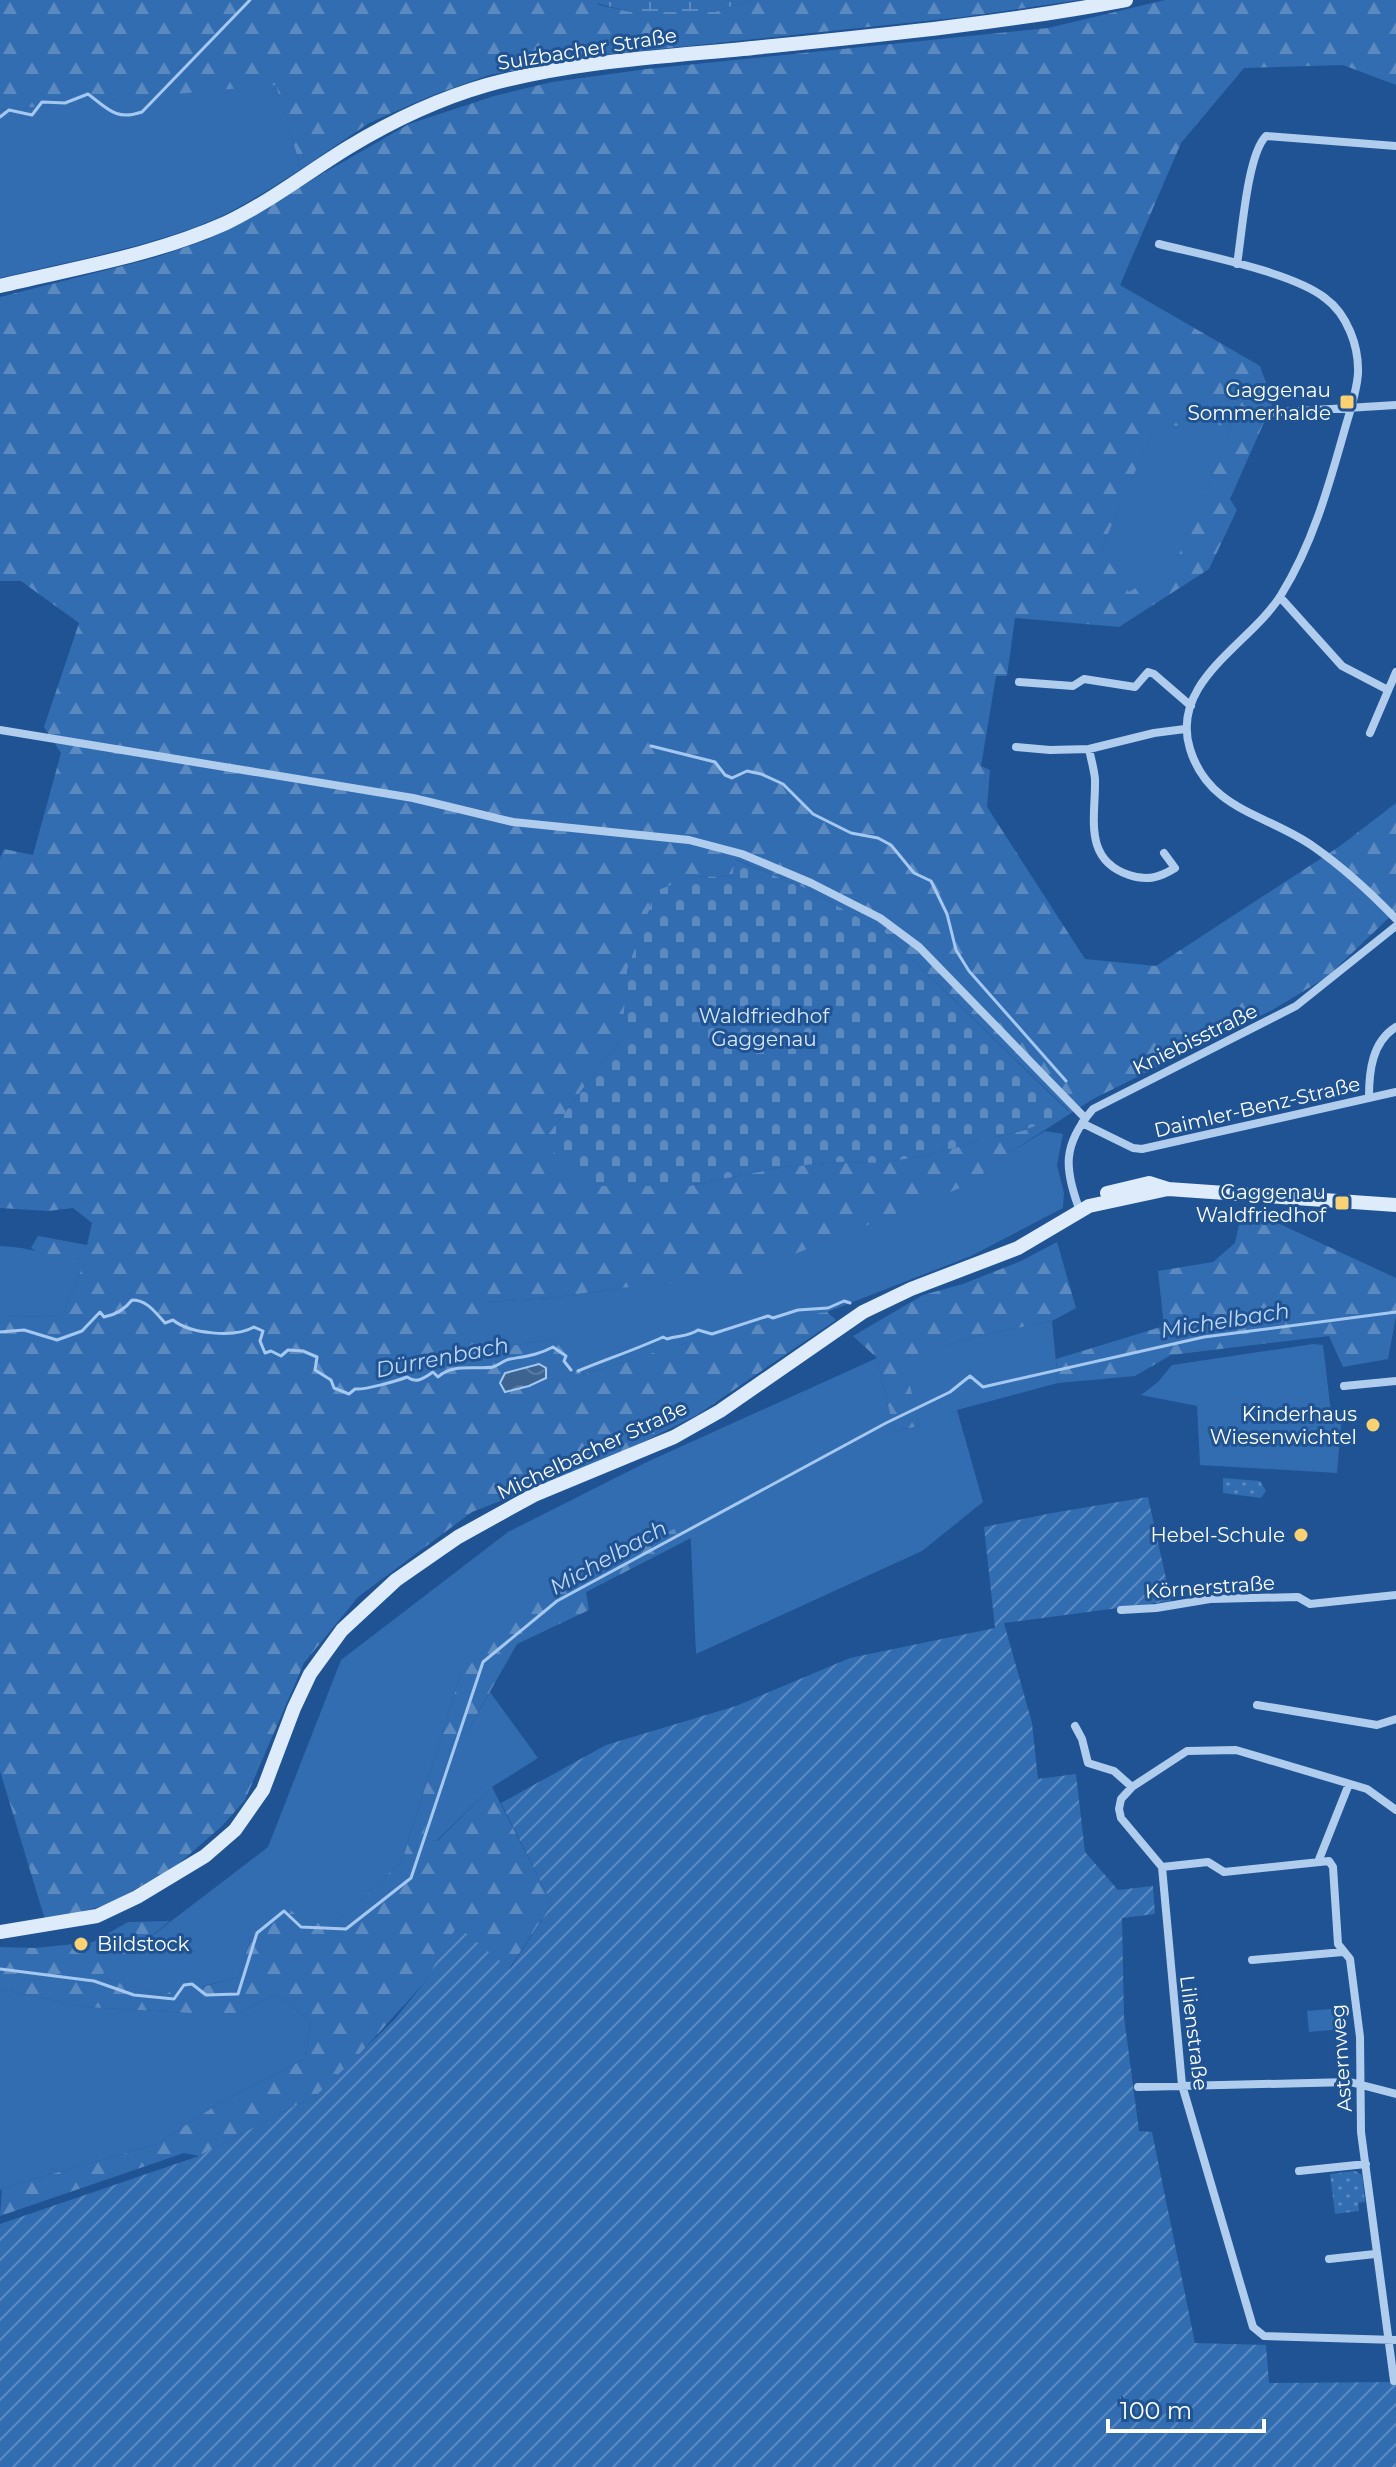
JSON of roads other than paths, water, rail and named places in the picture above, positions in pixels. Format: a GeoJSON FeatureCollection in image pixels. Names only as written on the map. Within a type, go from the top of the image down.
{"type":"FeatureCollection","features":[{"type":"Feature","properties":{"kind":"main road","name":"Sulzbacher Straße"},"geometry":{"type":"LineString","coordinates":[[0,286],[131,255],[183,240],[227,222],[274,197],[394,121],[487,85],[616,61],[940,29],[1126,0]]}},
{"type":"Feature","properties":{"kind":"main road","name":"Michelbacher Straße"},"geometry":{"type":"LineString","coordinates":[[0,1932],[97,1916],[137,1897],[205,1856],[235,1830],[263,1790],[310,1674],[342,1630],[396,1580],[458,1537],[534,1495],[674,1437],[720,1411],[863,1312],[911,1289],[1018,1248],[1084,1209],[1098,1196],[1125,1187],[1149,1183],[1168,1189],[1396,1205]]}},
{"type":"Feature","properties":{"kind":"street"},"geometry":{"type":"LineString","coordinates":[[1237,264],[1253,163],[1259,145],[1266,136],[1396,146]]}},
{"type":"Feature","properties":{"kind":"street"},"geometry":{"type":"LineString","coordinates":[[1159,244],[1291,281],[1322,296],[1348,322],[1358,373],[1318,519],[1280,597],[1195,692],[1185,729],[1190,751],[1203,776],[1225,801],[1312,845],[1352,877],[1396,919]]}},
{"type":"Feature","properties":{"kind":"street"},"geometry":{"type":"LineString","coordinates":[[1267,413],[1396,405]]}},
{"type":"Feature","properties":{"kind":"street"},"geometry":{"type":"LineString","coordinates":[[1280,597],[1342,666],[1388,690]]}},
{"type":"Feature","properties":{"kind":"street"},"geometry":{"type":"LineString","coordinates":[[1019,682],[1073,686],[1084,679],[1135,687],[1148,672],[1191,706]]}},
{"type":"Feature","properties":{"kind":"street"},"geometry":{"type":"LineString","coordinates":[[1370,733],[1396,672]]}},
{"type":"Feature","properties":{"kind":"street"},"geometry":{"type":"LineString","coordinates":[[1016,747],[1089,749],[1154,733],[1185,729]]}},
{"type":"Feature","properties":{"kind":"street","name":"Daimler-Benz-Straße"},"geometry":{"type":"LineString","coordinates":[[0,730],[413,798],[513,822],[689,840],[742,854],[867,911],[919,947],[1084,1121],[1133,1148],[1142,1149],[1396,1092]]}},
{"type":"Feature","properties":{"kind":"street"},"geometry":{"type":"LineString","coordinates":[[1089,749],[1095,780],[1093,831],[1101,853],[1124,874],[1150,879],[1175,868],[1164,853]]}},
{"type":"Feature","properties":{"kind":"street","name":"Kniebisstraße"},"geometry":{"type":"LineString","coordinates":[[1084,1121],[1106,1101],[1296,1006],[1396,926]]}},
{"type":"Feature","properties":{"kind":"street"},"geometry":{"type":"LineString","coordinates":[[1369,1097],[1369,1078],[1375,1053],[1381,1040],[1396,1027]]}},
{"type":"Feature","properties":{"kind":"street"},"geometry":{"type":"LineString","coordinates":[[1084,1121],[1072,1141],[1067,1161],[1068,1176],[1084,1209]]}},
{"type":"Feature","properties":{"kind":"street"},"geometry":{"type":"LineString","coordinates":[[1344,1386],[1396,1381]]}},
{"type":"Feature","properties":{"kind":"street","name":"Körnerstraße"},"geometry":{"type":"LineString","coordinates":[[1121,1610],[1210,1599],[1298,1597],[1310,1604],[1396,1595]]}},
{"type":"Feature","properties":{"kind":"street"},"geometry":{"type":"LineString","coordinates":[[1257,1705],[1377,1725],[1396,1719]]}},
{"type":"Feature","properties":{"kind":"street"},"geometry":{"type":"LineString","coordinates":[[1075,1726],[1088,1763],[1114,1771],[1132,1787]]}},
{"type":"Feature","properties":{"kind":"street"},"geometry":{"type":"LineString","coordinates":[[1349,1784],[1318,1862],[1224,1872],[1208,1862],[1162,1867],[1121,1818],[1119,1809],[1121,1799],[1132,1787],[1187,1751],[1236,1750],[1367,1789],[1396,1810]]}},
{"type":"Feature","properties":{"kind":"street","name":"Asternweg"},"geometry":{"type":"LineString","coordinates":[[1318,1862],[1329,1861],[1333,1867],[1338,1944],[1350,1959],[1360,2037],[1361,2132],[1375,2254],[1392,2341],[1394,2381]]}},
{"type":"Feature","properties":{"kind":"street","name":"Lilienstraße"},"geometry":{"type":"LineString","coordinates":[[1162,1867],[1182,2085],[1253,2327],[1264,2336],[1392,2341]]}},
{"type":"Feature","properties":{"kind":"street"},"geometry":{"type":"LineString","coordinates":[[1252,1960],[1343,1952]]}},
{"type":"Feature","properties":{"kind":"street"},"geometry":{"type":"LineString","coordinates":[[1138,2087],[1359,2083],[1396,2095]]}},
{"type":"Feature","properties":{"kind":"street"},"geometry":{"type":"LineString","coordinates":[[1299,2171],[1366,2164]]}},
{"type":"Feature","properties":{"kind":"street"},"geometry":{"type":"LineString","coordinates":[[1329,2259],[1375,2254]]}},
{"type":"Feature","properties":{"kind":"water"},"geometry":{"type":"Polygon","coordinates":[[[539,1364],[546,1368],[546,1378],[505,1392],[500,1383],[505,1373],[539,1364]]]}},
{"type":"Feature","properties":{"kind":"waterway"},"geometry":{"type":"LineString","coordinates":[[0,117],[9,110],[32,115],[42,102],[65,103],[88,94],[119,114],[142,112],[250,0]]}},
{"type":"Feature","properties":{"kind":"waterway"},"geometry":{"type":"LineString","coordinates":[[651,746],[715,762],[725,775],[732,778],[747,771],[761,774],[783,784],[813,814],[851,833],[878,838],[891,845],[914,873],[931,881],[947,914],[956,950],[969,971],[1066,1081]]}},
{"type":"Feature","properties":{"kind":"waterway","name":"Dürrenbach"},"geometry":{"type":"LineString","coordinates":[[0,1332],[24,1330],[57,1340],[82,1331],[100,1312],[104,1317],[112,1315],[132,1300],[146,1304],[165,1323],[173,1320],[190,1329],[236,1333],[254,1327],[263,1331],[260,1341],[265,1353],[271,1351],[281,1356],[288,1350],[303,1351],[317,1357],[315,1370],[331,1380],[334,1388],[349,1394],[355,1389],[407,1377],[420,1379],[433,1372],[438,1377],[457,1368],[493,1367],[553,1347],[566,1356],[564,1361],[571,1370]]}},
{"type":"Feature","properties":{"kind":"waterway","name":"Dürrenbach"},"geometry":{"type":"LineString","coordinates":[[578,1371],[663,1337],[667,1339],[698,1330],[712,1334],[768,1316],[773,1318],[798,1310],[828,1308],[844,1301],[850,1303]]}},
{"type":"Feature","properties":{"kind":"waterway","name":"Michelbach"},"geometry":{"type":"LineString","coordinates":[[0,1969],[94,1981],[134,1995],[174,1999],[184,1985],[192,1984],[206,1995],[238,1994],[257,1933],[284,1911],[301,1927],[346,1929],[411,1878],[483,1662],[557,1601],[886,1423],[950,1392],[970,1376],[983,1387],[1204,1337],[1396,1312]]}},
{"type":"Feature","properties":{"kind":"place","name":"Gaggenau Sommerhalde"},"geometry":{"type":"Point","coordinates":[1347,402]}},
{"type":"Feature","properties":{"kind":"place","name":"Gaggenau Waldfriedhof"},"geometry":{"type":"Point","coordinates":[1342,1203]}},
{"type":"Feature","properties":{"kind":"place","name":"Kinderhaus Wiesenwichtel"},"geometry":{"type":"Point","coordinates":[1373,1425]}},
{"type":"Feature","properties":{"kind":"place","name":"Hebel-Schule"},"geometry":{"type":"Point","coordinates":[1301,1535]}},
{"type":"Feature","properties":{"kind":"place","name":"Bildstock"},"geometry":{"type":"Point","coordinates":[81,1944]}},
{"type":"Feature","properties":{"kind":"park label","name":"Waldfriedhof Gaggenau"},"geometry":{"type":"Point","coordinates":[764,1028]}}]}
